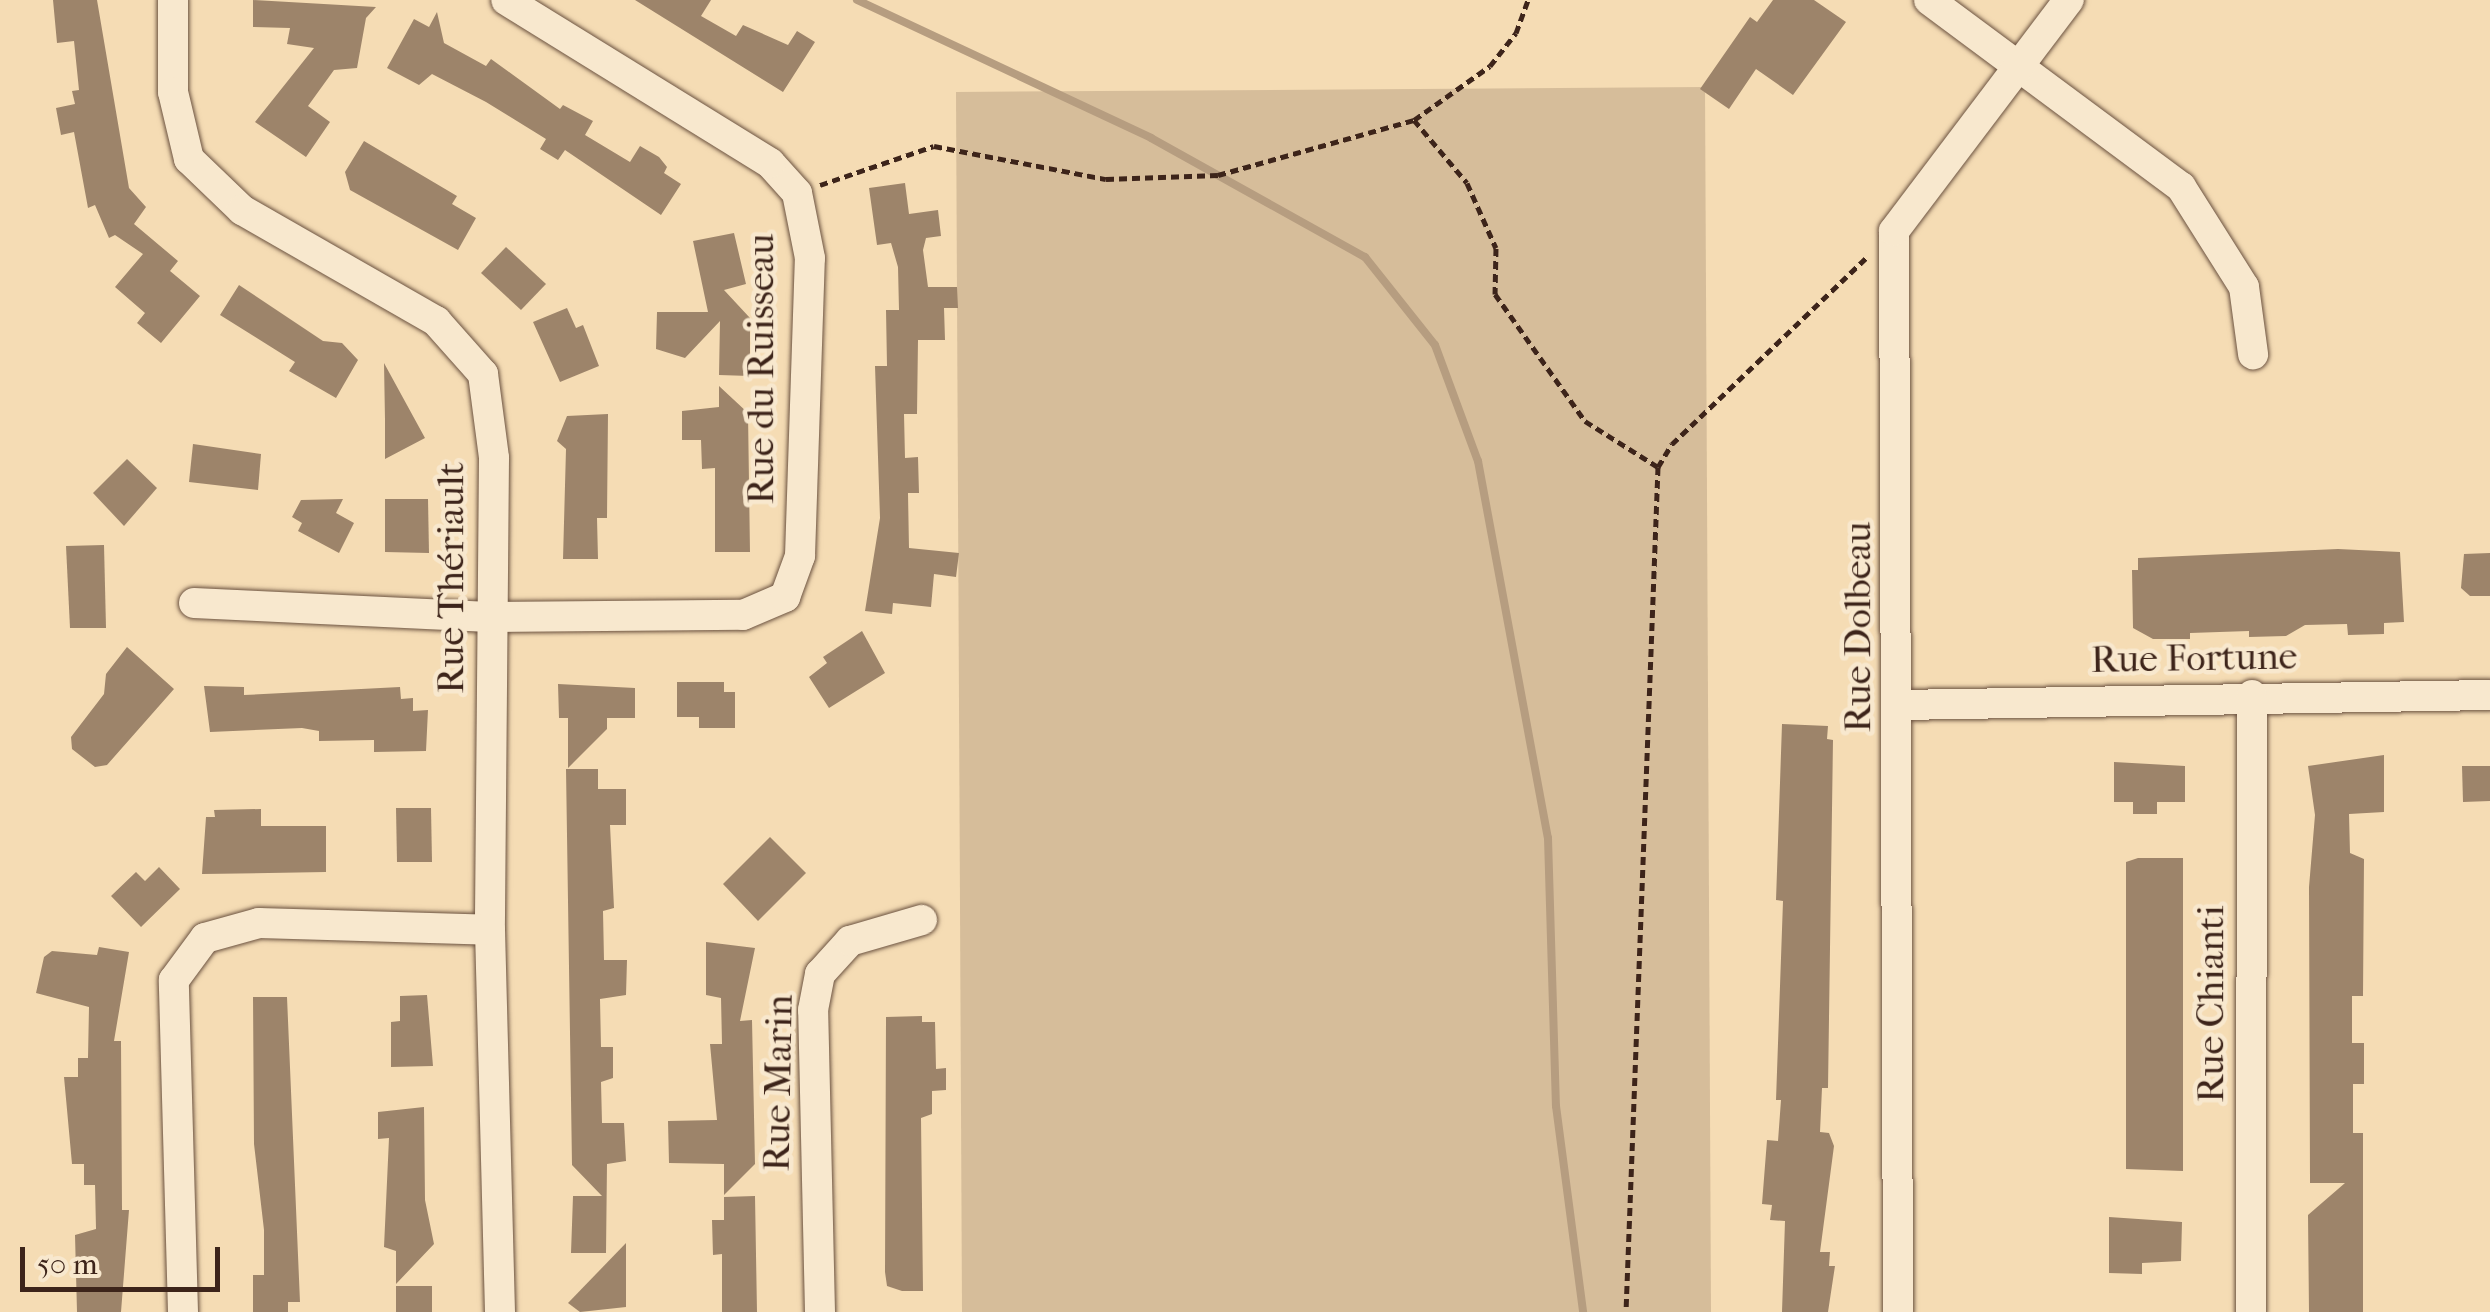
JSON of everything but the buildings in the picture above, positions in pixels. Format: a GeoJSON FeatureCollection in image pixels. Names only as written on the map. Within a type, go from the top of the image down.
{"type":"FeatureCollection","features":[{"type":"Feature","properties":{"kind":"street","name":"Rue Thériault"},"geometry":{"type":"LineString","coordinates":[[173,0],[173,92],[190,159],[242,210],[436,321],[483,374],[494,458],[490,930],[500,1312]]}},
{"type":"Feature","properties":{"kind":"street","name":"Rue du Ruisseau"},"geometry":{"type":"LineString","coordinates":[[194,603],[490,616],[743,615],[784,597],[800,556],[809,278],[797,193],[770,163],[506,0]]}},
{"type":"Feature","properties":{"kind":"street"},"geometry":{"type":"LineString","coordinates":[[1929,0],[2182,187],[2244,287],[2253,354]]}},
{"type":"Feature","properties":{"kind":"street"},"geometry":{"type":"LineString","coordinates":[[1894,231],[2069,0]]}},
{"type":"Feature","properties":{"kind":"street","name":"Rue Dolbeau"},"geometry":{"type":"LineString","coordinates":[[1894,231],[1899,705],[1898,1312]]}},
{"type":"Feature","properties":{"kind":"street","name":"Rue Fortune"},"geometry":{"type":"LineString","coordinates":[[1899,705],[2252,695],[2490,695]]}},
{"type":"Feature","properties":{"kind":"street","name":"Rue Chianti"},"geometry":{"type":"LineString","coordinates":[[2250,1312],[2252,695]]}},
{"type":"Feature","properties":{"kind":"street","name":"Rue Marin"},"geometry":{"type":"LineString","coordinates":[[820,1312],[813,1010],[820,974],[850,941],[922,920]]}},
{"type":"Feature","properties":{"kind":"street"},"geometry":{"type":"LineString","coordinates":[[183,1312],[174,980],[205,938],[259,923],[490,930]]}},
{"type":"Feature","properties":{"kind":"path"},"geometry":{"type":"LineString","coordinates":[[797,193],[934,146],[1106,179],[1218,174],[1414,120],[1490,66],[1516,33],[1528,0]]}},
{"type":"Feature","properties":{"kind":"path"},"geometry":{"type":"LineString","coordinates":[[1414,120],[1468,182],[1496,248],[1495,294],[1585,421],[1658,466]]}},
{"type":"Feature","properties":{"kind":"path"},"geometry":{"type":"LineString","coordinates":[[1626,1312],[1658,466],[1672,444],[1894,231]]}},
{"type":"Feature","properties":{"kind":"shaded area"},"geometry":{"type":"Polygon","coordinates":[[[1705,87],[1711,1312],[962,1312],[956,92],[1705,87]]]}},
{"type":"Feature","properties":{"kind":"waterway"},"geometry":{"type":"LineString","coordinates":[[857,0],[1151,138],[1365,257],[1435,345],[1478,461],[1548,838],[1556,1106],[1583,1312]]}}]}
